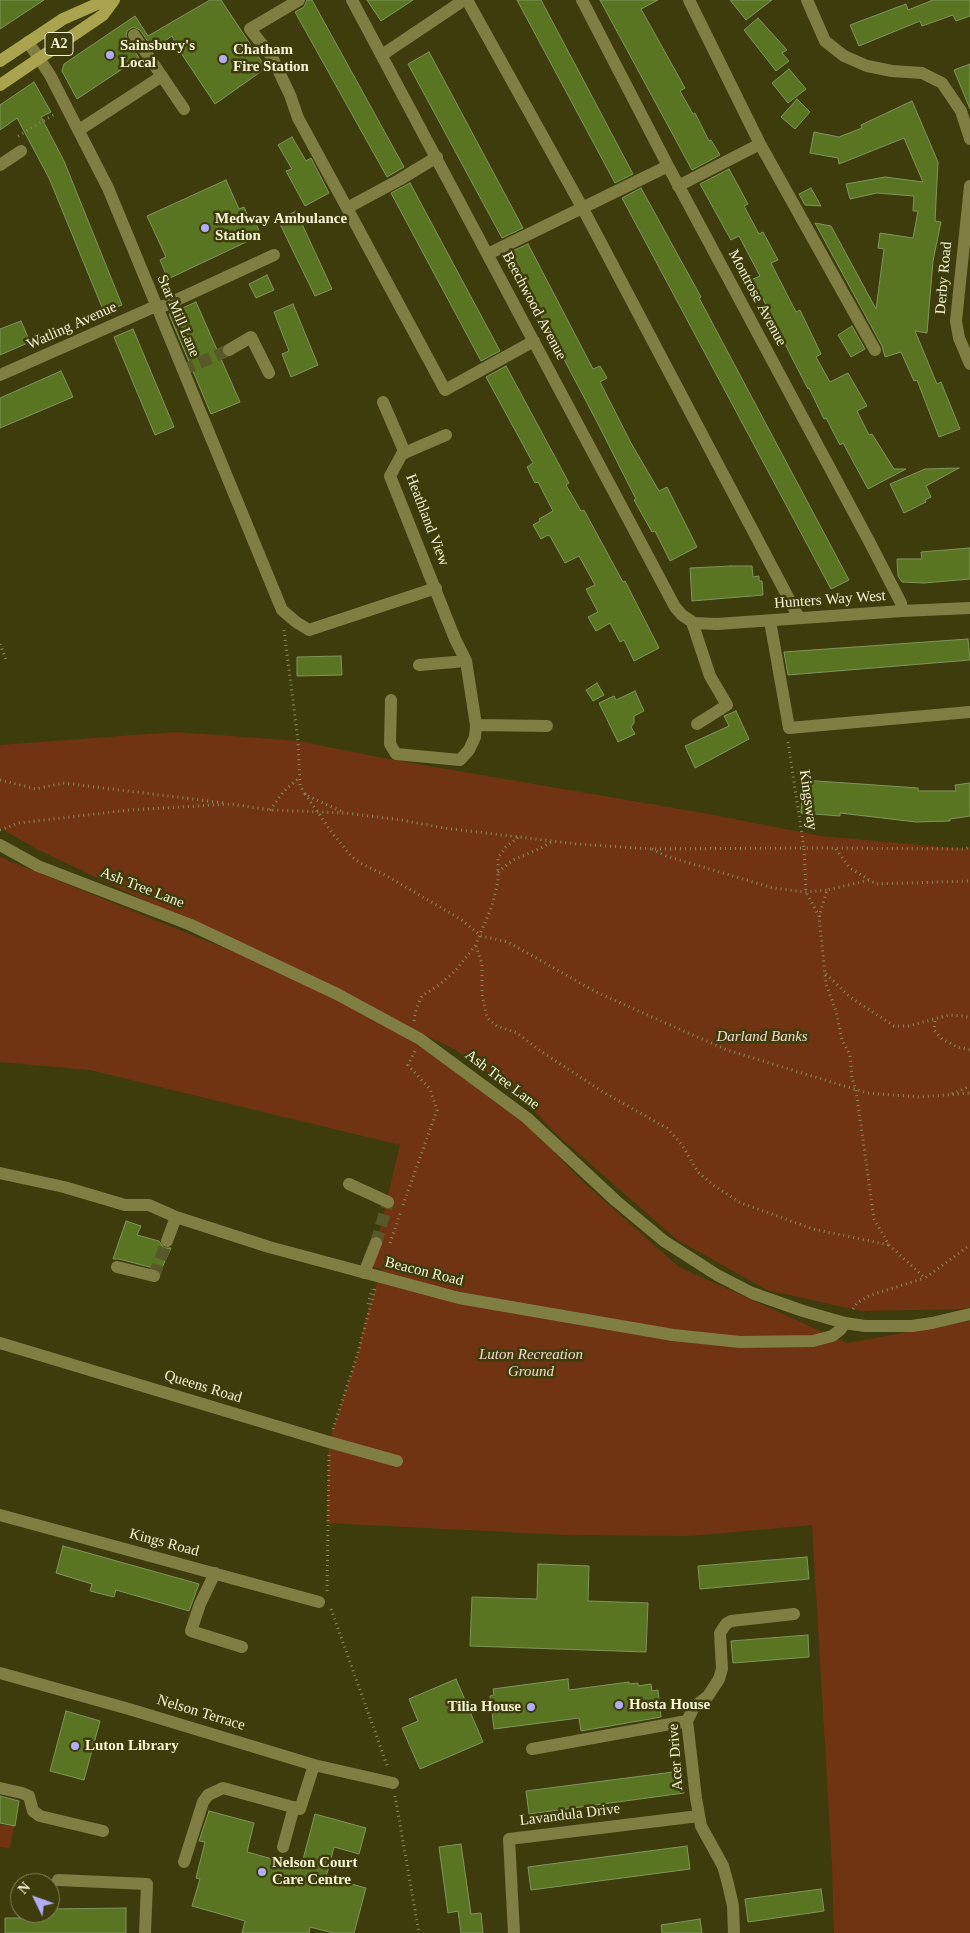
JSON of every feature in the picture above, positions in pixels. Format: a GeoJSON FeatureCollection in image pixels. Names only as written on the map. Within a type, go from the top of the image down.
{"type":"FeatureCollection","features":[{"type":"Feature","properties":{"kind":"main road","name":"A2"},"geometry":{"type":"LineString","coordinates":[[0,61],[63,20],[106,0]]}},
{"type":"Feature","properties":{"kind":"main road","name":"A2"},"geometry":{"type":"LineString","coordinates":[[0,85],[103,15],[114,0]]}},
{"type":"Feature","properties":{"kind":"street"},"geometry":{"type":"LineString","coordinates":[[299,0],[250,29],[272,57],[290,95],[298,118],[445,390],[534,341]]}},
{"type":"Feature","properties":{"kind":"street","name":"Beechwood Avenue"},"geometry":{"type":"LineString","coordinates":[[352,0],[675,607],[682,616],[692,622]]}},
{"type":"Feature","properties":{"kind":"street"},"geometry":{"type":"LineString","coordinates":[[382,55],[464,0]]}},
{"type":"Feature","properties":{"kind":"street"},"geometry":{"type":"LineString","coordinates":[[468,0],[582,207],[799,618]]}},
{"type":"Feature","properties":{"kind":"street","name":"Montrose Avenue"},"geometry":{"type":"LineString","coordinates":[[582,0],[678,186],[870,543],[900,601],[902,611]]}},
{"type":"Feature","properties":{"kind":"street"},"geometry":{"type":"LineString","coordinates":[[689,0],[760,144],[875,350]]}},
{"type":"Feature","properties":{"kind":"street"},"geometry":{"type":"LineString","coordinates":[[809,0],[825,41],[844,56],[867,66],[892,71],[922,73],[942,83],[961,111],[970,139]]}},
{"type":"Feature","properties":{"kind":"street"},"geometry":{"type":"LineString","coordinates":[[134,35],[184,109]]}},
{"type":"Feature","properties":{"kind":"street","name":"Star Mill Lane"},"geometry":{"type":"LineString","coordinates":[[28,42],[67,106],[106,183],[282,610]]}},
{"type":"Feature","properties":{"kind":"street"},"geometry":{"type":"LineString","coordinates":[[79,130],[162,76]]}},
{"type":"Feature","properties":{"kind":"street"},"geometry":{"type":"LineString","coordinates":[[678,186],[760,144]]}},
{"type":"Feature","properties":{"kind":"street"},"geometry":{"type":"LineString","coordinates":[[0,164],[21,151]]}},
{"type":"Feature","properties":{"kind":"street"},"geometry":{"type":"LineString","coordinates":[[347,208],[437,157]]}},
{"type":"Feature","properties":{"kind":"street"},"geometry":{"type":"LineString","coordinates":[[488,254],[668,166]]}},
{"type":"Feature","properties":{"kind":"street","name":"Derby Road"},"geometry":{"type":"LineString","coordinates":[[970,186],[968,223],[956,321],[959,338],[970,364]]}},
{"type":"Feature","properties":{"kind":"street","name":"Watling Avenue"},"geometry":{"type":"LineString","coordinates":[[0,375],[274,255]]}},
{"type":"Feature","properties":{"kind":"street"},"geometry":{"type":"LineString","coordinates":[[229,350],[251,337],[269,373]]}},
{"type":"Feature","properties":{"kind":"street"},"geometry":{"type":"LineString","coordinates":[[383,402],[404,453]]}},
{"type":"Feature","properties":{"kind":"street","name":"Heathland View"},"geometry":{"type":"LineString","coordinates":[[391,700],[390,744],[396,754],[460,760],[469,750],[475,737],[476,725],[466,662],[390,476],[402,454],[446,434]]}},
{"type":"Feature","properties":{"kind":"street","name":"Heathland View"},"geometry":{"type":"LineString","coordinates":[[282,610],[309,630],[436,588]]}},
{"type":"Feature","properties":{"kind":"street","name":"Hunters Way West"},"geometry":{"type":"LineString","coordinates":[[692,622],[717,624],[970,608]]}},
{"type":"Feature","properties":{"kind":"street"},"geometry":{"type":"LineString","coordinates":[[770,620],[789,728],[970,712]]}},
{"type":"Feature","properties":{"kind":"street"},"geometry":{"type":"LineString","coordinates":[[692,622],[710,676],[727,705],[697,724]]}},
{"type":"Feature","properties":{"kind":"street"},"geometry":{"type":"LineString","coordinates":[[419,665],[466,662]]}},
{"type":"Feature","properties":{"kind":"street"},"geometry":{"type":"LineString","coordinates":[[476,725],[547,726]]}},
{"type":"Feature","properties":{"kind":"street","name":"Ash Tree Lane"},"geometry":{"type":"LineString","coordinates":[[0,845],[38,866],[191,925],[337,994],[420,1040],[527,1118],[633,1216],[675,1248],[717,1275],[752,1293],[802,1311],[845,1323],[865,1326],[901,1327],[932,1323],[970,1314]]}},
{"type":"Feature","properties":{"kind":"street","name":"Beacon Road"},"geometry":{"type":"LineString","coordinates":[[0,1173],[64,1187],[125,1206],[149,1204],[176,1217],[269,1247],[364,1273],[378,1283],[458,1298],[673,1335],[740,1342],[813,1341],[832,1336],[845,1323]]}},
{"type":"Feature","properties":{"kind":"street"},"geometry":{"type":"LineString","coordinates":[[349,1184],[388,1202]]}},
{"type":"Feature","properties":{"kind":"street"},"geometry":{"type":"LineString","coordinates":[[167,1241],[176,1217]]}},
{"type":"Feature","properties":{"kind":"street"},"geometry":{"type":"LineString","coordinates":[[364,1273],[376,1243]]}},
{"type":"Feature","properties":{"kind":"street"},"geometry":{"type":"LineString","coordinates":[[117,1267],[154,1276]]}},
{"type":"Feature","properties":{"kind":"street","name":"Queens Road"},"geometry":{"type":"LineString","coordinates":[[0,1343],[329,1442],[397,1460]]}},
{"type":"Feature","properties":{"kind":"street","name":"Kings Road"},"geometry":{"type":"LineString","coordinates":[[0,1515],[326,1603]]}},
{"type":"Feature","properties":{"kind":"street"},"geometry":{"type":"LineString","coordinates":[[215,1573],[200,1604],[192,1631],[242,1647]]}},
{"type":"Feature","properties":{"kind":"street","name":"Acer Drive"},"geometry":{"type":"LineString","coordinates":[[734,1933],[733,1906],[728,1884],[722,1866],[701,1826],[688,1721],[694,1707],[708,1696],[719,1679],[722,1669],[720,1633],[726,1624],[731,1621],[794,1614]]}},
{"type":"Feature","properties":{"kind":"street","name":"Nelson Terrace"},"geometry":{"type":"LineString","coordinates":[[0,1673],[129,1709],[314,1765],[393,1782]]}},
{"type":"Feature","properties":{"kind":"street"},"geometry":{"type":"LineString","coordinates":[[532,1749],[688,1721]]}},
{"type":"Feature","properties":{"kind":"street"},"geometry":{"type":"LineString","coordinates":[[184,1862],[203,1802],[208,1795],[223,1788],[300,1808],[314,1765]]}},
{"type":"Feature","properties":{"kind":"street"},"geometry":{"type":"LineString","coordinates":[[0,1788],[22,1792],[29,1796],[33,1811],[40,1816],[103,1831]]}},
{"type":"Feature","properties":{"kind":"street"},"geometry":{"type":"LineString","coordinates":[[283,1847],[294,1807]]}},
{"type":"Feature","properties":{"kind":"street","name":"Lavandula Drive"},"geometry":{"type":"LineString","coordinates":[[514,1933],[509,1839],[699,1816]]}},
{"type":"Feature","properties":{"kind":"street"},"geometry":{"type":"LineString","coordinates":[[60,1880],[147,1884],[145,1933]]}},
{"type":"Feature","properties":{"kind":"path"},"geometry":{"type":"LineString","coordinates":[[21,151],[16,137],[67,106]]}},
{"type":"Feature","properties":{"kind":"path"},"geometry":{"type":"LineString","coordinates":[[282,610],[298,741],[300,786],[333,834],[354,859],[462,920],[481,936],[508,942],[596,992],[727,1050],[877,1095],[919,1098],[970,1093]]}},
{"type":"Feature","properties":{"kind":"path"},"geometry":{"type":"LineString","coordinates":[[0,644],[7,662]]}},
{"type":"Feature","properties":{"kind":"path","name":"Kingsway"},"geometry":{"type":"LineString","coordinates":[[787,734],[804,848],[965,848],[970,846]]}},
{"type":"Feature","properties":{"kind":"path"},"geometry":{"type":"LineString","coordinates":[[270,810],[284,791],[299,778]]}},
{"type":"Feature","properties":{"kind":"path"},"geometry":{"type":"LineString","coordinates":[[0,780],[36,789],[63,782],[270,810],[346,813],[444,828],[576,844],[652,849],[804,848],[806,892],[819,918],[826,984],[836,1011],[842,1040],[850,1055],[874,1219],[889,1245],[925,1278]]}},
{"type":"Feature","properties":{"kind":"path"},"geometry":{"type":"LineString","coordinates":[[305,794],[346,813]]}},
{"type":"Feature","properties":{"kind":"path"},"geometry":{"type":"LineString","coordinates":[[0,830],[18,823],[129,810],[231,804]]}},
{"type":"Feature","properties":{"kind":"path"},"geometry":{"type":"LineString","coordinates":[[414,1024],[416,1009],[422,996],[450,975],[475,946],[481,936],[492,906],[498,881],[498,858],[506,847],[520,836]]}},
{"type":"Feature","properties":{"kind":"path"},"geometry":{"type":"LineString","coordinates":[[498,872],[513,860],[553,841]]}},
{"type":"Feature","properties":{"kind":"path"},"geometry":{"type":"LineString","coordinates":[[836,848],[850,868],[876,884],[970,881]]}},
{"type":"Feature","properties":{"kind":"path"},"geometry":{"type":"LineString","coordinates":[[652,849],[666,856],[773,888],[806,892],[828,890],[870,880]]}},
{"type":"Feature","properties":{"kind":"path"},"geometry":{"type":"LineString","coordinates":[[819,918],[828,890]]}},
{"type":"Feature","properties":{"kind":"path"},"geometry":{"type":"LineString","coordinates":[[475,946],[482,964],[482,994],[487,1018],[497,1026],[517,1033],[603,1092],[667,1128],[682,1144],[698,1172],[713,1184],[741,1203],[814,1229],[889,1245]]}},
{"type":"Feature","properties":{"kind":"path"},"geometry":{"type":"LineString","coordinates":[[825,974],[851,998],[894,1026],[902,1027],[949,1016],[970,1018]]}},
{"type":"Feature","properties":{"kind":"path"},"geometry":{"type":"LineString","coordinates":[[935,1020],[934,1030],[939,1036],[950,1044],[970,1050]]}},
{"type":"Feature","properties":{"kind":"path"},"geometry":{"type":"LineString","coordinates":[[388,1251],[413,1173],[437,1110],[430,1089],[408,1065],[420,1040]]}},
{"type":"Feature","properties":{"kind":"path"},"geometry":{"type":"LineString","coordinates":[[951,1094],[970,1086]]}},
{"type":"Feature","properties":{"kind":"path"},"geometry":{"type":"LineString","coordinates":[[845,1323],[857,1303],[872,1295],[925,1278],[970,1245]]}},
{"type":"Feature","properties":{"kind":"path"},"geometry":{"type":"LineString","coordinates":[[368,1304],[371,1290],[378,1283]]}},
{"type":"Feature","properties":{"kind":"path"},"geometry":{"type":"LineString","coordinates":[[378,1283],[329,1442],[326,1603],[393,1782],[419,1933]]}},
{"type":"Feature","properties":{"kind":"green space","name":"Darland Banks"},"geometry":{"type":"Polygon","coordinates":[[[176,732],[298,741],[388,759],[703,813],[821,836],[965,849],[970,847],[970,1307],[964,1309],[861,1311],[767,1290],[676,1239],[561,1138],[523,1100],[456,1050],[39,850],[0,828],[0,745],[176,732]]]}},
{"type":"Feature","properties":{"kind":"green space","name":"Luton Recreation Ground"},"geometry":{"type":"Polygon","coordinates":[[[0,857],[337,994],[420,1039],[504,1100],[583,1182],[679,1267],[847,1343],[970,1321],[970,1933],[834,1933],[832,1864],[812,1525],[690,1536],[566,1535],[327,1523],[329,1442],[357,1356],[369,1308],[382,1269],[371,1266],[400,1145],[90,1070],[0,1062],[0,857]]]}},
{"type":"Feature","properties":{"kind":"green space"},"geometry":{"type":"Polygon","coordinates":[[[0,1825],[14,1825],[10,1848],[0,1847],[0,1825]]]}},
{"type":"Feature","properties":{"kind":"building"},"geometry":{"type":"Polygon","coordinates":[[[0,0],[44,0],[0,29],[0,0]]]}},
{"type":"Feature","properties":{"kind":"building","name":"Chatham Fire Station"},"geometry":{"type":"Polygon","coordinates":[[[210,0],[221,0],[266,68],[215,104],[179,50],[172,36],[153,49],[140,30],[133,27],[127,31],[126,36],[139,58],[77,99],[62,71],[64,64],[135,16],[148,36],[210,0]]]}},
{"type":"Feature","properties":{"kind":"building"},"geometry":{"type":"Polygon","coordinates":[[[307,0],[312,0],[404,167],[387,177],[295,12],[304,7],[307,0]]]}},
{"type":"Feature","properties":{"kind":"building"},"geometry":{"type":"Polygon","coordinates":[[[367,0],[413,0],[381,21],[367,0]]]}},
{"type":"Feature","properties":{"kind":"building"},"geometry":{"type":"Polygon","coordinates":[[[517,0],[541,0],[633,174],[615,183],[517,0]]]}},
{"type":"Feature","properties":{"kind":"building"},"geometry":{"type":"Polygon","coordinates":[[[600,0],[658,0],[641,9],[685,88],[680,91],[693,114],[695,113],[709,141],[711,140],[720,155],[692,170],[600,0]]]}},
{"type":"Feature","properties":{"kind":"building"},"geometry":{"type":"Polygon","coordinates":[[[730,0],[772,0],[746,20],[730,0]]]}},
{"type":"Feature","properties":{"kind":"building"},"geometry":{"type":"Polygon","coordinates":[[[933,0],[970,0],[970,16],[956,21],[953,15],[922,26],[920,21],[859,46],[850,25],[906,4],[908,10],[933,0]]]}},
{"type":"Feature","properties":{"kind":"building"},"geometry":{"type":"Polygon","coordinates":[[[758,18],[787,50],[782,53],[789,61],[776,71],[744,30],[758,18]]]}},
{"type":"Feature","properties":{"kind":"building"},"geometry":{"type":"Polygon","coordinates":[[[429,52],[523,228],[502,238],[408,64],[429,52]]]}},
{"type":"Feature","properties":{"kind":"building"},"geometry":{"type":"Polygon","coordinates":[[[970,64],[970,109],[954,70],[970,64]]]}},
{"type":"Feature","properties":{"kind":"building"},"geometry":{"type":"Polygon","coordinates":[[[789,69],[806,89],[788,103],[772,83],[789,69]]]}},
{"type":"Feature","properties":{"kind":"building"},"geometry":{"type":"Polygon","coordinates":[[[34,82],[51,112],[41,117],[64,161],[122,305],[104,312],[49,178],[17,118],[0,130],[0,105],[34,82]]]}},
{"type":"Feature","properties":{"kind":"building"},"geometry":{"type":"Polygon","coordinates":[[[797,99],[810,112],[795,129],[781,117],[797,99]]]}},
{"type":"Feature","properties":{"kind":"building"},"geometry":{"type":"Polygon","coordinates":[[[912,101],[938,162],[935,221],[941,222],[933,261],[927,333],[915,331],[937,384],[941,382],[960,429],[939,437],[917,380],[914,381],[901,352],[885,357],[882,346],[815,223],[831,226],[876,309],[884,249],[878,248],[880,233],[913,238],[918,211],[913,211],[914,196],[877,193],[850,199],[846,184],[885,177],[923,182],[904,138],[839,164],[838,158],[810,153],[814,132],[839,137],[862,128],[861,125],[912,101]]]}},
{"type":"Feature","properties":{"kind":"building"},"geometry":{"type":"Polygon","coordinates":[[[292,137],[306,161],[311,158],[329,193],[305,206],[286,171],[292,169],[278,145],[292,137]]]}},
{"type":"Feature","properties":{"kind":"building"},"geometry":{"type":"Polygon","coordinates":[[[729,169],[748,204],[744,206],[759,234],[763,232],[778,260],[771,263],[796,312],[800,310],[821,354],[816,357],[830,382],[848,373],[867,406],[857,411],[869,435],[872,434],[894,469],[906,469],[868,489],[843,443],[840,445],[826,418],[824,419],[760,293],[757,294],[751,280],[760,276],[739,236],[731,240],[700,184],[729,169]]]}},
{"type":"Feature","properties":{"kind":"building","name":"Medway Ambulance Station"},"geometry":{"type":"Polygon","coordinates":[[[226,180],[239,209],[244,207],[250,221],[254,219],[261,235],[168,279],[160,260],[166,257],[147,216],[226,180]]]}},
{"type":"Feature","properties":{"kind":"building"},"geometry":{"type":"Polygon","coordinates":[[[410,183],[500,351],[481,361],[391,193],[410,183]]]}},
{"type":"Feature","properties":{"kind":"building"},"geometry":{"type":"Polygon","coordinates":[[[641,188],[701,297],[699,298],[849,580],[831,589],[622,198],[641,188]]]}},
{"type":"Feature","properties":{"kind":"building"},"geometry":{"type":"Polygon","coordinates":[[[811,188],[821,206],[805,205],[799,194],[811,188]]]}},
{"type":"Feature","properties":{"kind":"building"},"geometry":{"type":"Polygon","coordinates":[[[296,211],[332,289],[315,296],[278,220],[296,211]]]}},
{"type":"Feature","properties":{"kind":"building"},"geometry":{"type":"Polygon","coordinates":[[[528,244],[593,369],[600,366],[607,378],[600,382],[631,443],[659,491],[667,487],[697,547],[670,561],[655,531],[652,532],[634,500],[636,499],[596,420],[508,253],[528,244]]]}},
{"type":"Feature","properties":{"kind":"building"},"geometry":{"type":"Polygon","coordinates":[[[267,275],[274,290],[256,298],[249,284],[267,275]]]}},
{"type":"Feature","properties":{"kind":"building"},"geometry":{"type":"Polygon","coordinates":[[[196,302],[240,402],[211,414],[169,314],[196,302]]]}},
{"type":"Feature","properties":{"kind":"building"},"geometry":{"type":"Polygon","coordinates":[[[293,304],[318,365],[291,377],[282,354],[289,351],[274,312],[293,304]]]}},
{"type":"Feature","properties":{"kind":"building"},"geometry":{"type":"Polygon","coordinates":[[[21,321],[30,342],[0,355],[0,329],[21,321]]]}},
{"type":"Feature","properties":{"kind":"building"},"geometry":{"type":"Polygon","coordinates":[[[852,326],[865,349],[851,357],[838,335],[852,326]]]}},
{"type":"Feature","properties":{"kind":"building"},"geometry":{"type":"Polygon","coordinates":[[[133,329],[174,427],[155,435],[114,337],[133,329]]]}},
{"type":"Feature","properties":{"kind":"building"},"geometry":{"type":"Polygon","coordinates":[[[506,366],[569,483],[566,485],[581,511],[584,510],[623,582],[625,581],[659,648],[634,661],[624,640],[620,642],[610,623],[596,631],[588,617],[598,612],[586,589],[595,585],[579,556],[565,563],[550,536],[548,535],[541,539],[533,525],[553,511],[538,482],[535,483],[527,467],[533,463],[486,377],[506,366]]]}},
{"type":"Feature","properties":{"kind":"building"},"geometry":{"type":"Polygon","coordinates":[[[61,371],[73,397],[0,428],[0,398],[61,371]]]}},
{"type":"Feature","properties":{"kind":"building"},"geometry":{"type":"Polygon","coordinates":[[[959,468],[926,486],[931,497],[925,500],[926,502],[904,513],[890,484],[925,469],[959,468]]]}},
{"type":"Feature","properties":{"kind":"building"},"geometry":{"type":"Polygon","coordinates":[[[970,548],[970,579],[924,583],[902,582],[898,576],[897,559],[922,559],[921,552],[970,548]]]}},
{"type":"Feature","properties":{"kind":"building"},"geometry":{"type":"Polygon","coordinates":[[[752,566],[753,577],[759,576],[759,581],[762,581],[763,595],[692,601],[690,568],[752,566]]]}},
{"type":"Feature","properties":{"kind":"building"},"geometry":{"type":"Polygon","coordinates":[[[968,639],[970,660],[788,675],[784,652],[968,639]]]}},
{"type":"Feature","properties":{"kind":"building"},"geometry":{"type":"Polygon","coordinates":[[[341,656],[342,675],[297,676],[297,657],[341,656]]]}},
{"type":"Feature","properties":{"kind":"building"},"geometry":{"type":"Polygon","coordinates":[[[597,683],[604,695],[593,701],[586,690],[597,683]]]}},
{"type":"Feature","properties":{"kind":"building"},"geometry":{"type":"Polygon","coordinates":[[[635,691],[644,711],[634,716],[634,723],[631,727],[635,734],[618,742],[599,703],[614,696],[616,700],[635,691]]]}},
{"type":"Feature","properties":{"kind":"building"},"geometry":{"type":"Polygon","coordinates":[[[736,711],[749,739],[695,768],[685,746],[729,726],[724,716],[736,711]]]}},
{"type":"Feature","properties":{"kind":"building"},"geometry":{"type":"Polygon","coordinates":[[[803,780],[918,788],[918,791],[956,791],[955,785],[970,783],[970,816],[950,819],[950,821],[916,822],[840,813],[840,816],[801,813],[803,780]]]}},
{"type":"Feature","properties":{"kind":"building"},"geometry":{"type":"Polygon","coordinates":[[[126,1221],[141,1226],[137,1235],[159,1241],[164,1248],[171,1248],[161,1270],[113,1259],[126,1221]]]}},
{"type":"Feature","properties":{"kind":"building"},"geometry":{"type":"Polygon","coordinates":[[[63,1546],[199,1584],[189,1611],[116,1590],[114,1597],[90,1591],[92,1584],[56,1573],[63,1546]]]}},
{"type":"Feature","properties":{"kind":"building"},"geometry":{"type":"Polygon","coordinates":[[[807,1557],[809,1579],[700,1589],[698,1566],[807,1557]]]}},
{"type":"Feature","properties":{"kind":"building"},"geometry":{"type":"Polygon","coordinates":[[[538,1564],[589,1566],[588,1601],[648,1603],[646,1652],[470,1646],[472,1597],[537,1599],[538,1564]]]}},
{"type":"Feature","properties":{"kind":"building"},"geometry":{"type":"Polygon","coordinates":[[[808,1635],[809,1657],[733,1663],[731,1641],[808,1635]]]}},
{"type":"Feature","properties":{"kind":"building"},"geometry":{"type":"Polygon","coordinates":[[[456,1679],[483,1742],[420,1769],[402,1728],[418,1721],[409,1699],[456,1679]]]}},
{"type":"Feature","properties":{"kind":"building"},"geometry":{"type":"Polygon","coordinates":[[[568,1679],[569,1690],[629,1682],[629,1684],[638,1683],[638,1686],[651,1684],[652,1691],[658,1690],[661,1717],[581,1731],[579,1718],[494,1729],[490,1696],[494,1695],[493,1689],[568,1679]]]}},
{"type":"Feature","properties":{"kind":"building","name":"Luton Library"},"geometry":{"type":"Polygon","coordinates":[[[66,1711],[100,1721],[84,1780],[50,1771],[66,1711]]]}},
{"type":"Feature","properties":{"kind":"building"},"geometry":{"type":"Polygon","coordinates":[[[681,1771],[684,1793],[529,1814],[526,1791],[681,1771]]]}},
{"type":"Feature","properties":{"kind":"building"},"geometry":{"type":"Polygon","coordinates":[[[0,1796],[19,1801],[15,1826],[0,1823],[0,1796]]]}},
{"type":"Feature","properties":{"kind":"building","name":"Nelson Court Care Centre"},"geometry":{"type":"Polygon","coordinates":[[[209,1811],[254,1823],[247,1852],[301,1867],[315,1814],[366,1828],[359,1854],[334,1847],[326,1877],[366,1888],[354,1933],[333,1933],[310,1927],[309,1933],[242,1933],[245,1921],[192,1906],[200,1879],[196,1878],[205,1842],[199,1841],[209,1811]]]}},
{"type":"Feature","properties":{"kind":"building"},"geometry":{"type":"Polygon","coordinates":[[[461,1844],[471,1914],[481,1913],[483,1933],[461,1933],[458,1911],[448,1913],[439,1847],[461,1844]]]}},
{"type":"Feature","properties":{"kind":"building"},"geometry":{"type":"Polygon","coordinates":[[[687,1846],[690,1869],[531,1890],[528,1867],[687,1846]]]}},
{"type":"Feature","properties":{"kind":"building"},"geometry":{"type":"Polygon","coordinates":[[[821,1889],[824,1911],[748,1922],[745,1899],[821,1889]]]}},
{"type":"Feature","properties":{"kind":"building"},"geometry":{"type":"Polygon","coordinates":[[[126,1908],[126,1933],[5,1933],[5,1918],[10,1918],[10,1923],[60,1923],[60,1909],[126,1908]]]}},
{"type":"Feature","properties":{"kind":"building"},"geometry":{"type":"Polygon","coordinates":[[[700,1919],[702,1933],[662,1933],[661,1925],[700,1919]]]}},
{"type":"Feature","properties":{"kind":"tunnel"},"geometry":{"type":"LineString","coordinates":[[183,370],[229,350]]}},
{"type":"Feature","properties":{"kind":"tunnel"},"geometry":{"type":"LineString","coordinates":[[376,1243],[388,1202]]}},
{"type":"Feature","properties":{"kind":"tunnel"},"geometry":{"type":"LineString","coordinates":[[154,1276],[167,1241]]}},
{"type":"Feature","properties":{"kind":"place","name":"Sainsbury's Local"},"geometry":{"type":"Point","coordinates":[110,55]}},
{"type":"Feature","properties":{"kind":"place","name":"Chatham Fire Station"},"geometry":{"type":"Point","coordinates":[223,59]}},
{"type":"Feature","properties":{"kind":"place","name":"Medway Ambulance Station"},"geometry":{"type":"Point","coordinates":[205,228]}},
{"type":"Feature","properties":{"kind":"place","name":"Hosta House"},"geometry":{"type":"Point","coordinates":[619,1705]}},
{"type":"Feature","properties":{"kind":"place","name":"Tilia House"},"geometry":{"type":"Point","coordinates":[531,1707]}},
{"type":"Feature","properties":{"kind":"place","name":"Luton Library"},"geometry":{"type":"Point","coordinates":[75,1746]}},
{"type":"Feature","properties":{"kind":"place","name":"Nelson Court Care Centre"},"geometry":{"type":"Point","coordinates":[262,1872]}}]}
